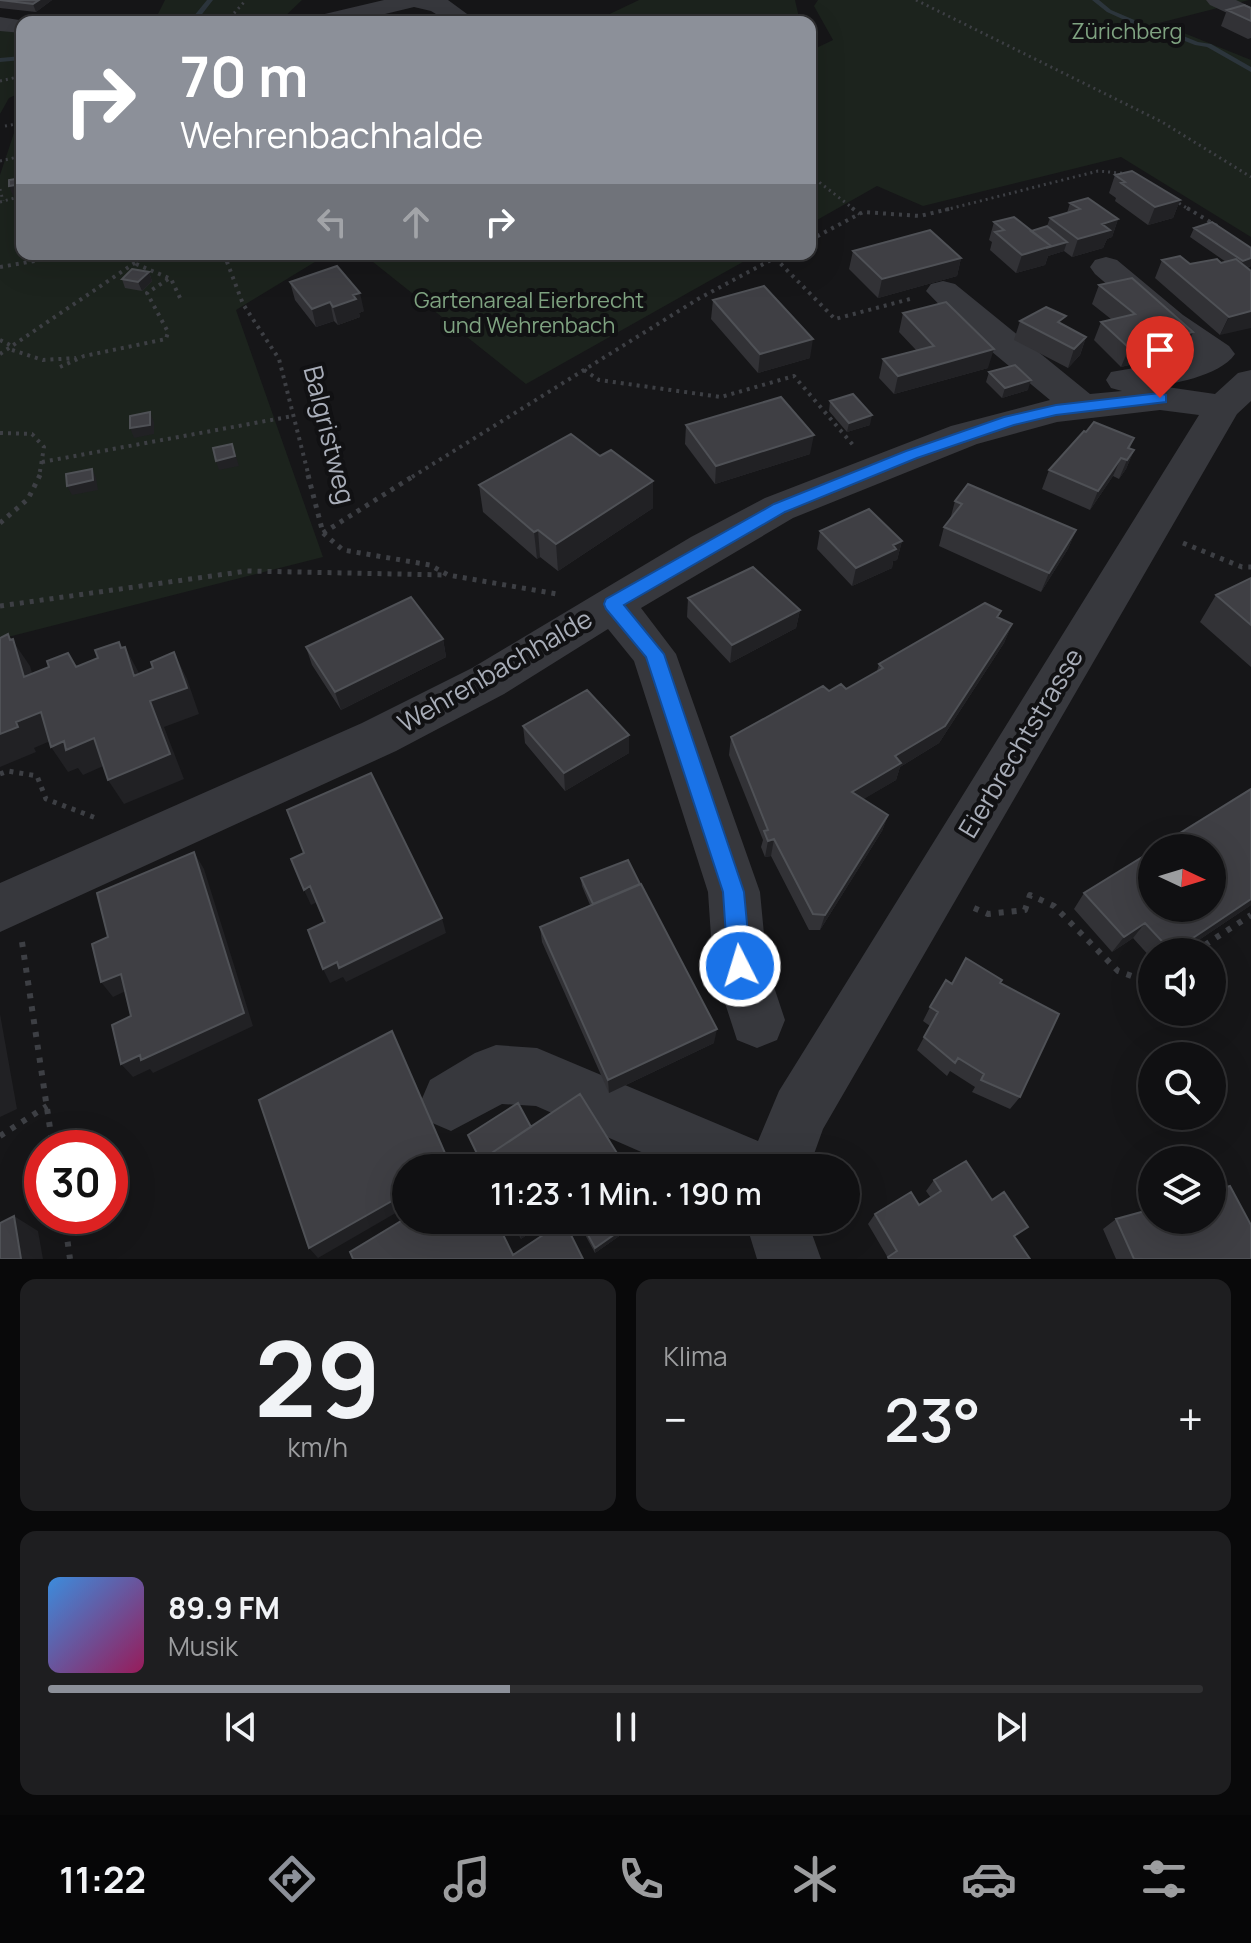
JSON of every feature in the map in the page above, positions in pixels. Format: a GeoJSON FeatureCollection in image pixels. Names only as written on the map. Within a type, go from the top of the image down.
{"type":"FeatureCollection","features":[{"type":"Feature","properties":{"kind":"street"},"geometry":{"type":"LineString","coordinates":[[346,16],[414,0],[439,5],[456,16]]}},
{"type":"Feature","properties":{"kind":"street"},"geometry":{"type":"LineString","coordinates":[[1220,1],[1251,17]]}},
{"type":"Feature","properties":{"kind":"street"},"geometry":{"type":"LineString","coordinates":[[943,291],[1074,401],[1092,385],[1177,372],[1217,354],[1171,322],[1106,267]]}},
{"type":"Feature","properties":{"kind":"street","name":"Wehrenbachhalde"},"geometry":{"type":"LineString","coordinates":[[8,905],[392,730],[488,681],[779,508],[874,469],[1074,401],[1237,394]]}},
{"type":"Feature","properties":{"kind":"street","name":"Eierbrechtstrasse"},"geometry":{"type":"LineString","coordinates":[[784,1154],[800,1112],[933,889],[1149,529],[1237,394]]}},
{"type":"Feature","properties":{"kind":"street"},"geometry":{"type":"LineString","coordinates":[[613,604],[654,654],[734,892],[740,966],[757,1020]]}},
{"type":"Feature","properties":{"kind":"street"},"geometry":{"type":"LineString","coordinates":[[451,1101],[496,1074],[537,1077],[717,1154]]}},
{"type":"Feature","properties":{"kind":"street"},"geometry":{"type":"LineString","coordinates":[[781,1234],[789,1259]]}},
{"type":"Feature","properties":{"kind":"path"},"geometry":{"type":"LineString","coordinates":[[231,16],[246,0]]}},
{"type":"Feature","properties":{"kind":"path"},"geometry":{"type":"LineString","coordinates":[[916,0],[1162,122],[1251,177]]}},
{"type":"Feature","properties":{"kind":"path"},"geometry":{"type":"LineString","coordinates":[[5,126],[16,124]]}},
{"type":"Feature","properties":{"kind":"path"},"geometry":{"type":"LineString","coordinates":[[816,237],[860,214],[920,216],[1098,171],[1121,171],[1142,181]]}},
{"type":"Feature","properties":{"kind":"path"},"geometry":{"type":"LineString","coordinates":[[816,180],[860,214]]}},
{"type":"Feature","properties":{"kind":"path"},"geometry":{"type":"LineString","coordinates":[[0,189],[1,201]]}},
{"type":"Feature","properties":{"kind":"path"},"geometry":{"type":"LineString","coordinates":[[1166,195],[1225,231]]}},
{"type":"Feature","properties":{"kind":"path"},"geometry":{"type":"LineString","coordinates":[[0,267],[40,260]]}},
{"type":"Feature","properties":{"kind":"path"},"geometry":{"type":"LineString","coordinates":[[0,354],[139,260]]}},
{"type":"Feature","properties":{"kind":"path","name":"Balgristweg"},"geometry":{"type":"LineString","coordinates":[[226,260],[243,304],[279,359],[323,533],[343,550],[430,565],[448,575],[613,604]]}},
{"type":"Feature","properties":{"kind":"path"},"geometry":{"type":"LineString","coordinates":[[323,533],[698,299],[771,260]]}},
{"type":"Feature","properties":{"kind":"path"},"geometry":{"type":"LineString","coordinates":[[777,260],[835,319],[943,291]]}},
{"type":"Feature","properties":{"kind":"path"},"geometry":{"type":"LineString","coordinates":[[135,263],[170,278],[182,302]]}},
{"type":"Feature","properties":{"kind":"path"},"geometry":{"type":"LineString","coordinates":[[0,340],[43,360],[79,358],[166,339],[168,332],[147,293],[170,278]]}},
{"type":"Feature","properties":{"kind":"path"},"geometry":{"type":"LineString","coordinates":[[60,367],[79,358]]}},
{"type":"Feature","properties":{"kind":"path"},"geometry":{"type":"LineString","coordinates":[[584,370],[599,380],[721,397],[794,376],[874,469]]}},
{"type":"Feature","properties":{"kind":"path"},"geometry":{"type":"LineString","coordinates":[[42,462],[293,416]]}},
{"type":"Feature","properties":{"kind":"path"},"geometry":{"type":"LineString","coordinates":[[0,433],[32,434],[44,447],[40,482],[20,509],[0,523]]}},
{"type":"Feature","properties":{"kind":"path"},"geometry":{"type":"LineString","coordinates":[[1149,529],[1242,567],[1251,567]]}},
{"type":"Feature","properties":{"kind":"path"},"geometry":{"type":"LineString","coordinates":[[0,606],[247,571],[448,575]]}},
{"type":"Feature","properties":{"kind":"path"},"geometry":{"type":"LineString","coordinates":[[0,774],[8,771],[37,776],[46,799],[95,818],[142,845]]}},
{"type":"Feature","properties":{"kind":"path"},"geometry":{"type":"LineString","coordinates":[[933,889],[988,914],[1025,910],[1030,895],[1054,906],[1118,971],[1138,978]]}},
{"type":"Feature","properties":{"kind":"path"},"geometry":{"type":"LineString","coordinates":[[8,905],[50,1130]]}},
{"type":"Feature","properties":{"kind":"path"},"geometry":{"type":"LineString","coordinates":[[1216,938],[1251,915]]}},
{"type":"Feature","properties":{"kind":"path"},"geometry":{"type":"LineString","coordinates":[[0,1136],[47,1106]]}},
{"type":"Feature","properties":{"kind":"path"},"geometry":{"type":"LineString","coordinates":[[67,1234],[70,1259]]}},
{"type":"Feature","properties":{"kind":"green space"},"geometry":{"type":"Polygon","coordinates":[[[165,0],[302,0],[285,16],[157,16],[165,0]]]}},
{"type":"Feature","properties":{"kind":"green space"},"geometry":{"type":"Polygon","coordinates":[[[639,0],[795,0],[799,16],[606,16],[639,0]]]}},
{"type":"Feature","properties":{"kind":"green space","name":"Zürichberg"},"geometry":{"type":"Polygon","coordinates":[[[818,0],[1249,0],[1159,23],[1251,60],[1251,237],[1121,157],[923,206],[877,186],[816,221],[816,48],[833,40],[814,6],[818,0]]]}},
{"type":"Feature","properties":{"kind":"green space"},"geometry":{"type":"Polygon","coordinates":[[[0,26],[16,27],[16,95],[9,98],[0,114],[0,26]]]}},
{"type":"Feature","properties":{"kind":"green space"},"geometry":{"type":"Polygon","coordinates":[[[16,127],[16,260],[318,260],[236,310],[323,557],[0,639],[0,175],[16,127]]]}},
{"type":"Feature","properties":{"kind":"green space","name":"Gartenareal Eierbrecht und Wehrenbach"},"geometry":{"type":"Polygon","coordinates":[[[371,260],[746,260],[526,384],[371,260]]]}},
{"type":"Feature","properties":{"kind":"building"},"geometry":{"type":"Polygon","coordinates":[[[0,0],[39,0],[33,4],[0,0]]]}},
{"type":"Feature","properties":{"kind":"building"},"geometry":{"type":"Polygon","coordinates":[[[1244,5],[1251,8],[1251,21],[1227,10],[1244,5]]]}},
{"type":"Feature","properties":{"kind":"building"},"geometry":{"type":"Polygon","coordinates":[[[1132,171],[1180,200],[1155,207],[1121,183],[1125,182],[1115,175],[1132,171]]]}},
{"type":"Feature","properties":{"kind":"building"},"geometry":{"type":"Polygon","coordinates":[[[16,179],[16,185],[9,186],[9,180],[16,179]]]}},
{"type":"Feature","properties":{"kind":"building"},"geometry":{"type":"Polygon","coordinates":[[[1088,198],[1118,219],[1102,224],[1110,230],[1078,239],[1050,218],[1080,209],[1070,203],[1088,198]]]}},
{"type":"Feature","properties":{"kind":"building"},"geometry":{"type":"Polygon","coordinates":[[[1014,217],[1051,246],[1022,255],[995,232],[1004,230],[994,222],[1014,217]]]}},
{"type":"Feature","properties":{"kind":"building"},"geometry":{"type":"Polygon","coordinates":[[[1212,222],[1251,248],[1251,258],[1243,261],[1194,228],[1212,222]]]}},
{"type":"Feature","properties":{"kind":"building"},"geometry":{"type":"Polygon","coordinates":[[[1047,226],[1067,242],[1046,248],[1051,246],[1031,231],[1047,226]]]}},
{"type":"Feature","properties":{"kind":"building"},"geometry":{"type":"Polygon","coordinates":[[[930,230],[961,258],[882,279],[853,251],[930,230]]]}},
{"type":"Feature","properties":{"kind":"building"},"geometry":{"type":"Polygon","coordinates":[[[1180,256],[1190,264],[1236,259],[1251,271],[1251,311],[1229,317],[1162,260],[1180,256]]]}},
{"type":"Feature","properties":{"kind":"building"},"geometry":{"type":"Polygon","coordinates":[[[337,266],[360,293],[353,295],[356,299],[333,307],[330,302],[312,309],[290,282],[337,266]]]}},
{"type":"Feature","properties":{"kind":"building"},"geometry":{"type":"Polygon","coordinates":[[[132,269],[149,272],[138,282],[122,279],[132,269]]]}},
{"type":"Feature","properties":{"kind":"building"},"geometry":{"type":"Polygon","coordinates":[[[1132,278],[1193,332],[1129,348],[1101,322],[1135,314],[1099,285],[1132,278]]]}},
{"type":"Feature","properties":{"kind":"building"},"geometry":{"type":"Polygon","coordinates":[[[764,286],[813,339],[760,354],[713,300],[764,286]]]}},
{"type":"Feature","properties":{"kind":"building"},"geometry":{"type":"Polygon","coordinates":[[[946,302],[994,349],[898,376],[883,359],[934,346],[903,313],[946,302]]]}},
{"type":"Feature","properties":{"kind":"building"},"geometry":{"type":"Polygon","coordinates":[[[1046,307],[1066,316],[1058,322],[1086,337],[1074,349],[1020,321],[1046,307]]]}},
{"type":"Feature","properties":{"kind":"building"},"geometry":{"type":"Polygon","coordinates":[[[1015,365],[1031,380],[1005,388],[989,372],[1015,365]]]}},
{"type":"Feature","properties":{"kind":"building"},"geometry":{"type":"Polygon","coordinates":[[[853,394],[872,415],[849,423],[830,401],[853,394]]]}},
{"type":"Feature","properties":{"kind":"building"},"geometry":{"type":"Polygon","coordinates":[[[781,397],[814,435],[716,466],[686,425],[781,397]]]}},
{"type":"Feature","properties":{"kind":"building"},"geometry":{"type":"Polygon","coordinates":[[[150,412],[150,425],[130,428],[130,416],[150,412]]]}},
{"type":"Feature","properties":{"kind":"building"},"geometry":{"type":"Polygon","coordinates":[[[1094,422],[1134,438],[1128,448],[1134,450],[1127,460],[1121,458],[1098,491],[1049,470],[1094,422]]]}},
{"type":"Feature","properties":{"kind":"building"},"geometry":{"type":"Polygon","coordinates":[[[571,434],[600,456],[611,450],[653,481],[556,544],[538,530],[534,532],[479,485],[571,434]]]}},
{"type":"Feature","properties":{"kind":"building"},"geometry":{"type":"Polygon","coordinates":[[[232,444],[235,456],[216,461],[213,448],[232,444]]]}},
{"type":"Feature","properties":{"kind":"building"},"geometry":{"type":"Polygon","coordinates":[[[92,469],[93,480],[67,486],[66,474],[92,469]]]}},
{"type":"Feature","properties":{"kind":"building"},"geometry":{"type":"Polygon","coordinates":[[[968,484],[1076,530],[1049,573],[944,527],[962,504],[955,501],[968,484]]]}},
{"type":"Feature","properties":{"kind":"building"},"geometry":{"type":"Polygon","coordinates":[[[869,509],[902,541],[893,545],[896,549],[856,568],[820,531],[869,509]]]}},
{"type":"Feature","properties":{"kind":"building"},"geometry":{"type":"Polygon","coordinates":[[[753,567],[800,610],[732,645],[688,598],[753,567]]]}},
{"type":"Feature","properties":{"kind":"building"},"geometry":{"type":"Polygon","coordinates":[[[1251,578],[1251,625],[1216,595],[1251,578]]]}},
{"type":"Feature","properties":{"kind":"building"},"geometry":{"type":"Polygon","coordinates":[[[411,597],[443,639],[335,692],[306,647],[411,597]]]}},
{"type":"Feature","properties":{"kind":"building"},"geometry":{"type":"Polygon","coordinates":[[[985,603],[1001,611],[997,617],[1012,624],[945,726],[895,756],[901,763],[852,792],[888,815],[825,915],[813,914],[774,839],[768,841],[764,831],[768,830],[731,737],[823,686],[829,691],[841,684],[846,689],[883,668],[879,664],[985,603]]]}},
{"type":"Feature","properties":{"kind":"building"},"geometry":{"type":"Polygon","coordinates":[[[8,634],[10,640],[13,639],[24,677],[49,667],[47,661],[68,653],[76,667],[98,658],[95,650],[119,642],[121,648],[125,647],[134,676],[153,668],[151,662],[174,652],[187,688],[150,701],[170,754],[108,780],[94,738],[66,750],[64,741],[51,747],[41,712],[16,722],[18,727],[0,734],[0,638],[8,634]]]}},
{"type":"Feature","properties":{"kind":"building"},"geometry":{"type":"Polygon","coordinates":[[[587,690],[629,735],[564,773],[523,726],[587,690]]]}},
{"type":"Feature","properties":{"kind":"building"},"geometry":{"type":"Polygon","coordinates":[[[371,773],[442,918],[339,968],[337,962],[323,969],[308,930],[325,922],[310,886],[304,890],[291,859],[304,853],[287,810],[371,773]]]}},
{"type":"Feature","properties":{"kind":"building"},"geometry":{"type":"Polygon","coordinates":[[[1251,789],[1251,899],[1226,916],[1226,834],[1179,834],[1251,789]]]}},
{"type":"Feature","properties":{"kind":"building"},"geometry":{"type":"Polygon","coordinates":[[[194,852],[244,1013],[141,1060],[140,1055],[121,1064],[112,1025],[131,1016],[121,974],[101,982],[92,944],[108,937],[97,893],[194,852]]]}},
{"type":"Feature","properties":{"kind":"building"},"geometry":{"type":"Polygon","coordinates":[[[628,860],[640,884],[593,904],[581,878],[628,860]]]}},
{"type":"Feature","properties":{"kind":"building"},"geometry":{"type":"Polygon","coordinates":[[[1138,860],[1138,922],[1217,922],[1193,938],[1159,938],[1145,923],[1124,937],[1084,893],[1138,860]]]}},
{"type":"Feature","properties":{"kind":"building"},"geometry":{"type":"Polygon","coordinates":[[[641,884],[717,1029],[608,1080],[540,927],[641,884]]]}},
{"type":"Feature","properties":{"kind":"building"},"geometry":{"type":"Polygon","coordinates":[[[966,958],[1002,980],[1000,983],[1059,1014],[1020,1097],[981,1080],[984,1074],[958,1058],[955,1063],[924,1037],[938,1012],[930,1007],[946,980],[952,984],[966,958]]]}},
{"type":"Feature","properties":{"kind":"building"},"geometry":{"type":"Polygon","coordinates":[[[392,1031],[445,1154],[392,1154],[392,1201],[309,1248],[259,1100],[392,1031]]]}},
{"type":"Feature","properties":{"kind":"building"},"geometry":{"type":"Polygon","coordinates":[[[580,1094],[618,1154],[490,1154],[580,1094]]]}},
{"type":"Feature","properties":{"kind":"building"},"geometry":{"type":"Polygon","coordinates":[[[518,1103],[531,1127],[490,1154],[477,1154],[468,1135],[518,1103]]]}},
{"type":"Feature","properties":{"kind":"building"},"geometry":{"type":"Polygon","coordinates":[[[966,1161],[992,1200],[1004,1192],[1028,1227],[1014,1236],[1030,1259],[889,1259],[897,1251],[875,1214],[911,1192],[919,1205],[941,1191],[934,1180],[966,1161]]]}},
{"type":"Feature","properties":{"kind":"building"},"geometry":{"type":"Polygon","coordinates":[[[1230,1186],[1251,1225],[1251,1259],[1134,1259],[1116,1219],[1138,1213],[1138,1234],[1226,1234],[1226,1187],[1230,1186]]]}},
{"type":"Feature","properties":{"kind":"building"},"geometry":{"type":"Polygon","coordinates":[[[14,1216],[21,1259],[0,1259],[0,1223],[14,1216]]]}},
{"type":"Feature","properties":{"kind":"building"},"geometry":{"type":"Polygon","coordinates":[[[392,1226],[392,1234],[503,1234],[513,1255],[544,1234],[570,1234],[583,1259],[353,1259],[350,1252],[392,1226]]]}},
{"type":"Feature","properties":{"kind":"building"},"geometry":{"type":"Polygon","coordinates":[[[588,1234],[615,1234],[595,1248],[588,1234]]]}},
{"type":"Feature","properties":{"kind":"waterway"},"geometry":{"type":"LineString","coordinates":[[197,16],[210,0]]}},
{"type":"Feature","properties":{"kind":"waterway"},"geometry":{"type":"LineString","coordinates":[[1095,0],[1109,11],[1144,27],[1164,30],[1197,44],[1209,45],[1251,70]]}},
{"type":"Feature","properties":{"kind":"waterway"},"geometry":{"type":"LineString","coordinates":[[0,60],[16,59]]}},
{"type":"Feature","properties":{"kind":"route"},"geometry":{"type":"LineString","coordinates":[[740,966],[734,892],[654,654],[613,604],[779,508],[964,435],[1056,410],[1160,398]]}}]}
